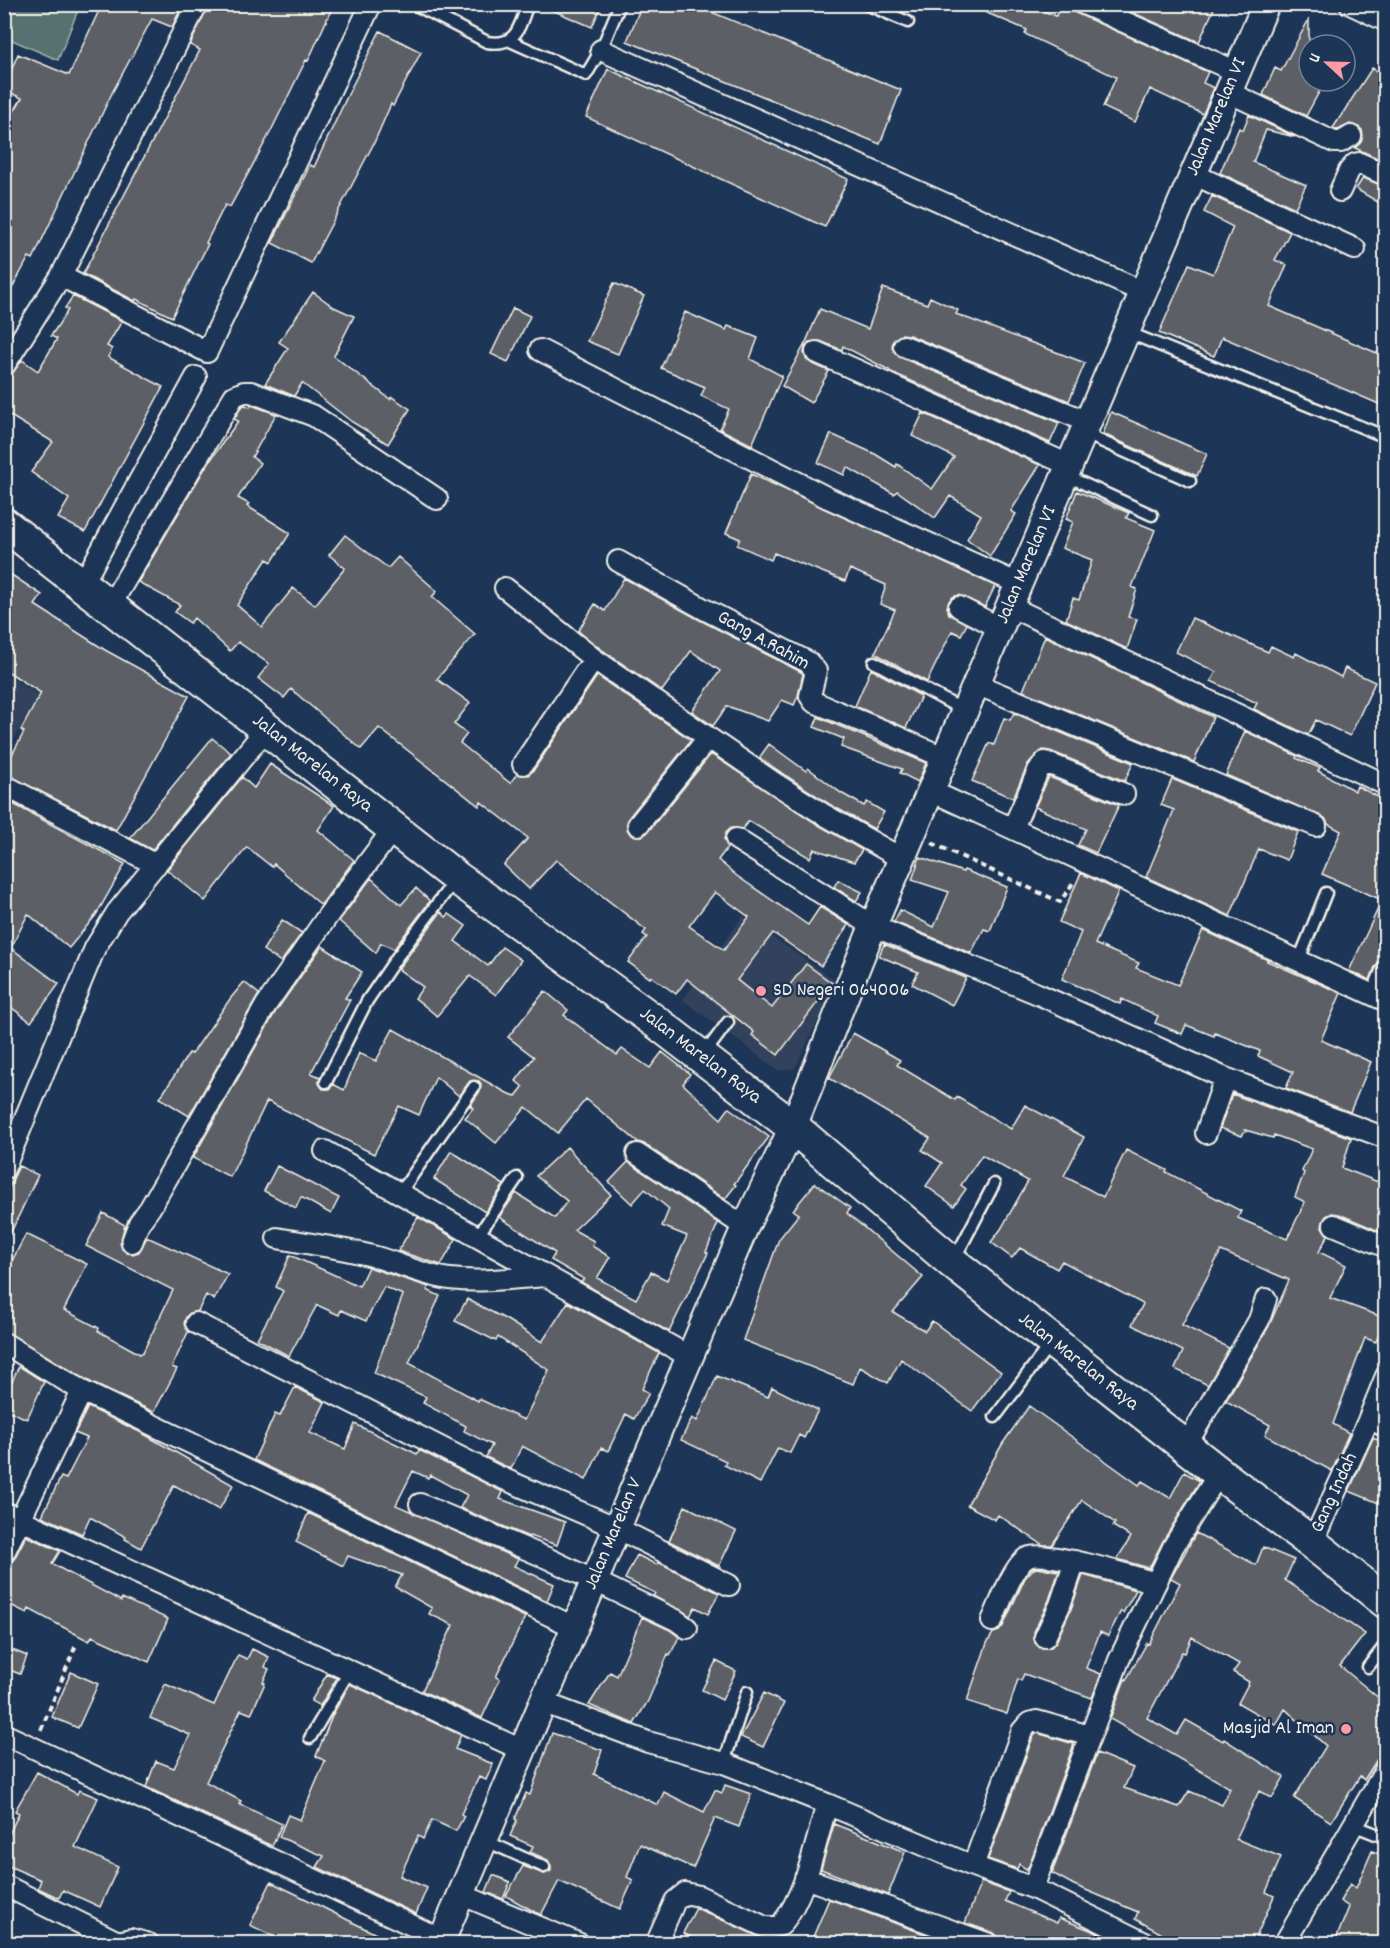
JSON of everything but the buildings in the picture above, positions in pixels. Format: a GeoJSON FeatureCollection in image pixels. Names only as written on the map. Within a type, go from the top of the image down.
{"type":"FeatureCollection","features":[{"type":"Feature","properties":{"kind":"main road","name":"Jalan Marelan Raya"},"geometry":{"type":"LineString","coordinates":[[4,524],[457,878],[793,1127],[953,1263],[1185,1447],[1386,1602]]}},
{"type":"Feature","properties":{"kind":"street"},"geometry":{"type":"LineString","coordinates":[[4,366],[61,276],[197,4]]}},
{"type":"Feature","properties":{"kind":"street"},"geometry":{"type":"LineString","coordinates":[[61,276],[207,352],[371,4]]}},
{"type":"Feature","properties":{"kind":"street"},"geometry":{"type":"LineString","coordinates":[[1084,4],[1233,82],[1334,142],[1341,142],[1351,135]]}},
{"type":"Feature","properties":{"kind":"street","name":"Jalan Marelan VI"},"geometry":{"type":"LineString","coordinates":[[793,1127],[873,926],[1266,4]]}},
{"type":"Feature","properties":{"kind":"street"},"geometry":{"type":"LineString","coordinates":[[1350,4],[1386,21]]}},
{"type":"Feature","properties":{"kind":"street"},"geometry":{"type":"LineString","coordinates":[[601,50],[1143,292]]}},
{"type":"Feature","properties":{"kind":"street"},"geometry":{"type":"LineString","coordinates":[[1340,191],[1349,171],[1355,164],[1359,163],[1386,175]]}},
{"type":"Feature","properties":{"kind":"street"},"geometry":{"type":"LineString","coordinates":[[1193,174],[1355,249]]}},
{"type":"Feature","properties":{"kind":"street"},"geometry":{"type":"LineString","coordinates":[[904,346],[1085,428]]}},
{"type":"Feature","properties":{"kind":"street"},"geometry":{"type":"LineString","coordinates":[[540,350],[828,498],[1009,606],[1386,785]]}},
{"type":"Feature","properties":{"kind":"street"},"geometry":{"type":"LineString","coordinates":[[816,352],[1067,470]]}},
{"type":"Feature","properties":{"kind":"street"},"geometry":{"type":"LineString","coordinates":[[82,585],[196,377]]}},
{"type":"Feature","properties":{"kind":"street"},"geometry":{"type":"LineString","coordinates":[[110,606],[234,396],[244,392],[269,398],[314,416],[437,499]]}},
{"type":"Feature","properties":{"kind":"street","name":"Gang A.Rahim"},"geometry":{"type":"LineString","coordinates":[[618,561],[704,609],[808,662],[816,671],[810,696],[813,702],[882,729],[945,758]]}},
{"type":"Feature","properties":{"kind":"street"},"geometry":{"type":"LineString","coordinates":[[505,588],[594,659],[708,738],[823,814],[902,859]]}},
{"type":"Feature","properties":{"kind":"street"},"geometry":{"type":"LineString","coordinates":[[960,607],[1009,606]]}},
{"type":"Feature","properties":{"kind":"street"},"geometry":{"type":"LineString","coordinates":[[523,764],[594,659]]}},
{"type":"Feature","properties":{"kind":"street"},"geometry":{"type":"LineString","coordinates":[[976,684],[1316,826]]}},
{"type":"Feature","properties":{"kind":"street"},"geometry":{"type":"LineString","coordinates":[[4,1169],[95,948],[117,912],[266,729]]}},
{"type":"Feature","properties":{"kind":"street"},"geometry":{"type":"LineString","coordinates":[[638,825],[708,738]]}},
{"type":"Feature","properties":{"kind":"street"},"geometry":{"type":"LineString","coordinates":[[1013,828],[1038,771],[1046,762],[1124,794]]}},
{"type":"Feature","properties":{"kind":"street"},"geometry":{"type":"LineString","coordinates":[[4,785],[156,865]]}},
{"type":"Feature","properties":{"kind":"street"},"geometry":{"type":"LineString","coordinates":[[931,791],[1381,998],[1386,972]]}},
{"type":"Feature","properties":{"kind":"street"},"geometry":{"type":"LineString","coordinates":[[132,1242],[139,1223],[150,1208],[266,1005],[394,828]]}},
{"type":"Feature","properties":{"kind":"street"},"geometry":{"type":"LineString","coordinates":[[736,839],[873,926],[1038,994],[1225,1078],[1386,1138]]}},
{"type":"Feature","properties":{"kind":"street"},"geometry":{"type":"LineString","coordinates":[[1206,1133],[1225,1078]]}},
{"type":"Feature","properties":{"kind":"street","name":"Jalan Marelan V"},"geometry":{"type":"LineString","coordinates":[[440,1941],[745,1227],[793,1127]]}},
{"type":"Feature","properties":{"kind":"street"},"geometry":{"type":"LineString","coordinates":[[325,1151],[690,1357]]}},
{"type":"Feature","properties":{"kind":"street"},"geometry":{"type":"LineString","coordinates":[[637,1154],[745,1227]]}},
{"type":"Feature","properties":{"kind":"street"},"geometry":{"type":"LineString","coordinates":[[1334,1225],[1386,1247]]}},
{"type":"Feature","properties":{"kind":"street"},"geometry":{"type":"LineString","coordinates":[[277,1238],[377,1257],[423,1274],[449,1279],[546,1276]]}},
{"type":"Feature","properties":{"kind":"street"},"geometry":{"type":"LineString","coordinates":[[1185,1447],[1259,1320],[1266,1299]]}},
{"type":"Feature","properties":{"kind":"street"},"geometry":{"type":"LineString","coordinates":[[196,1323],[495,1475],[616,1528],[729,1585]]}},
{"type":"Feature","properties":{"kind":"street"},"geometry":{"type":"LineString","coordinates":[[4,1343],[82,1391],[574,1627]]}},
{"type":"Feature","properties":{"kind":"street","name":"Gang Indah"},"geometry":{"type":"LineString","coordinates":[[1312,1543],[1386,1376]]}},
{"type":"Feature","properties":{"kind":"street"},"geometry":{"type":"LineString","coordinates":[[4,1553],[13,1516],[82,1391]]}},
{"type":"Feature","properties":{"kind":"street"},"geometry":{"type":"LineString","coordinates":[[1033,1888],[1119,1660],[1173,1547],[1219,1473]]}},
{"type":"Feature","properties":{"kind":"street"},"geometry":{"type":"LineString","coordinates":[[420,1504],[547,1558],[676,1620],[687,1628]]}},
{"type":"Feature","properties":{"kind":"street"},"geometry":{"type":"LineString","coordinates":[[13,1516],[522,1750]]}},
{"type":"Feature","properties":{"kind":"street"},"geometry":{"type":"LineString","coordinates":[[992,1621],[1016,1569],[1023,1560],[1033,1555],[1075,1561],[1156,1583]]}},
{"type":"Feature","properties":{"kind":"street"},"geometry":{"type":"LineString","coordinates":[[1045,1637],[1060,1605],[1075,1561]]}},
{"type":"Feature","properties":{"kind":"street"},"geometry":{"type":"LineString","coordinates":[[542,1702],[648,1742],[724,1763],[827,1804],[973,1866],[1033,1888],[1147,1944]]}},
{"type":"Feature","properties":{"kind":"street"},"geometry":{"type":"LineString","coordinates":[[973,1866],[1022,1731],[1029,1723],[1037,1721],[1090,1736]]}},
{"type":"Feature","properties":{"kind":"street"},"geometry":{"type":"LineString","coordinates":[[4,1734],[440,1941]]}},
{"type":"Feature","properties":{"kind":"street"},"geometry":{"type":"LineString","coordinates":[[1284,1944],[1386,1769]]}},
{"type":"Feature","properties":{"kind":"street"},"geometry":{"type":"LineString","coordinates":[[656,1944],[675,1901],[680,1895],[690,1893],[771,1928],[781,1925],[788,1916],[805,1878],[827,1804]]}},
{"type":"Feature","properties":{"kind":"street"},"geometry":{"type":"LineString","coordinates":[[805,1878],[989,1944]]}},
{"type":"Feature","properties":{"kind":"street"},"geometry":{"type":"LineString","coordinates":[[4,1885],[118,1942],[131,1939],[149,1944]]}},
{"type":"Feature","properties":{"kind":"street"},"geometry":{"type":"LineString","coordinates":[[460,1894],[580,1944]]}},
{"type":"Feature","properties":{"kind":"lane"},"geometry":{"type":"LineString","coordinates":[[414,4],[487,42],[510,40],[586,75],[601,50],[620,4]]}},
{"type":"Feature","properties":{"kind":"lane"},"geometry":{"type":"LineString","coordinates":[[510,40],[517,32],[528,4]]}},
{"type":"Feature","properties":{"kind":"lane"},"geometry":{"type":"LineString","coordinates":[[866,4],[908,22]]}},
{"type":"Feature","properties":{"kind":"lane"},"geometry":{"type":"LineString","coordinates":[[1122,342],[1386,437]]}},
{"type":"Feature","properties":{"kind":"lane"},"geometry":{"type":"LineString","coordinates":[[1085,428],[1190,481]]}},
{"type":"Feature","properties":{"kind":"lane"},"geometry":{"type":"LineString","coordinates":[[1067,470],[1152,515]]}},
{"type":"Feature","properties":{"kind":"lane"},"geometry":{"type":"LineString","coordinates":[[874,662],[965,711]]}},
{"type":"Feature","properties":{"kind":"lane"},"geometry":{"type":"LineString","coordinates":[[326,1082],[367,1001],[457,878]]}},
{"type":"Feature","properties":{"kind":"lane"},"geometry":{"type":"LineString","coordinates":[[1299,960],[1326,893]]}},
{"type":"Feature","properties":{"kind":"lane"},"geometry":{"type":"LineString","coordinates":[[702,1058],[728,1022]]}},
{"type":"Feature","properties":{"kind":"lane"},"geometry":{"type":"LineString","coordinates":[[400,1193],[474,1087]]}},
{"type":"Feature","properties":{"kind":"lane"},"geometry":{"type":"LineString","coordinates":[[477,1237],[517,1178]]}},
{"type":"Feature","properties":{"kind":"lane"},"geometry":{"type":"LineString","coordinates":[[953,1263],[994,1184]]}},
{"type":"Feature","properties":{"kind":"lane"},"geometry":{"type":"LineString","coordinates":[[995,1417],[1052,1341]]}},
{"type":"Feature","properties":{"kind":"lane"},"geometry":{"type":"LineString","coordinates":[[1367,1423],[1386,1432]]}},
{"type":"Feature","properties":{"kind":"lane"},"geometry":{"type":"LineString","coordinates":[[1368,1667],[1386,1644]]}},
{"type":"Feature","properties":{"kind":"lane"},"geometry":{"type":"LineString","coordinates":[[310,1738],[350,1670]]}},
{"type":"Feature","properties":{"kind":"lane"},"geometry":{"type":"LineString","coordinates":[[724,1763],[747,1692]]}},
{"type":"Feature","properties":{"kind":"lane"},"geometry":{"type":"LineString","coordinates":[[1353,1825],[1386,1838]]}},
{"type":"Feature","properties":{"kind":"lane"},"geometry":{"type":"LineString","coordinates":[[484,1839],[544,1867]]}},
{"type":"Feature","properties":{"kind":"path"},"geometry":{"type":"LineString","coordinates":[[912,834],[1060,902],[1088,862]]}},
{"type":"Feature","properties":{"kind":"path"},"geometry":{"type":"LineString","coordinates":[[34,1748],[76,1645]]}},
{"type":"Feature","properties":{"kind":"shaded area"},"geometry":{"type":"Polygon","coordinates":[[[5,674],[39,695],[5,755],[5,674]]]}},
{"type":"Feature","properties":{"kind":"shaded area","name":"SD Negeri 064006"},"geometry":{"type":"Polygon","coordinates":[[[743,916],[837,982],[795,1068],[779,1071],[683,1000],[743,916]]]}},
{"type":"Feature","properties":{"kind":"green space"},"geometry":{"type":"Polygon","coordinates":[[[5,4],[80,5],[58,60],[5,37],[5,4]]]}},
{"type":"Feature","properties":{"kind":"place","name":"SD Negeri 064006"},"geometry":{"type":"Point","coordinates":[761,991]}},
{"type":"Feature","properties":{"kind":"place","name":"Masjid Al Iman"},"geometry":{"type":"Point","coordinates":[1346,1729]}}]}
